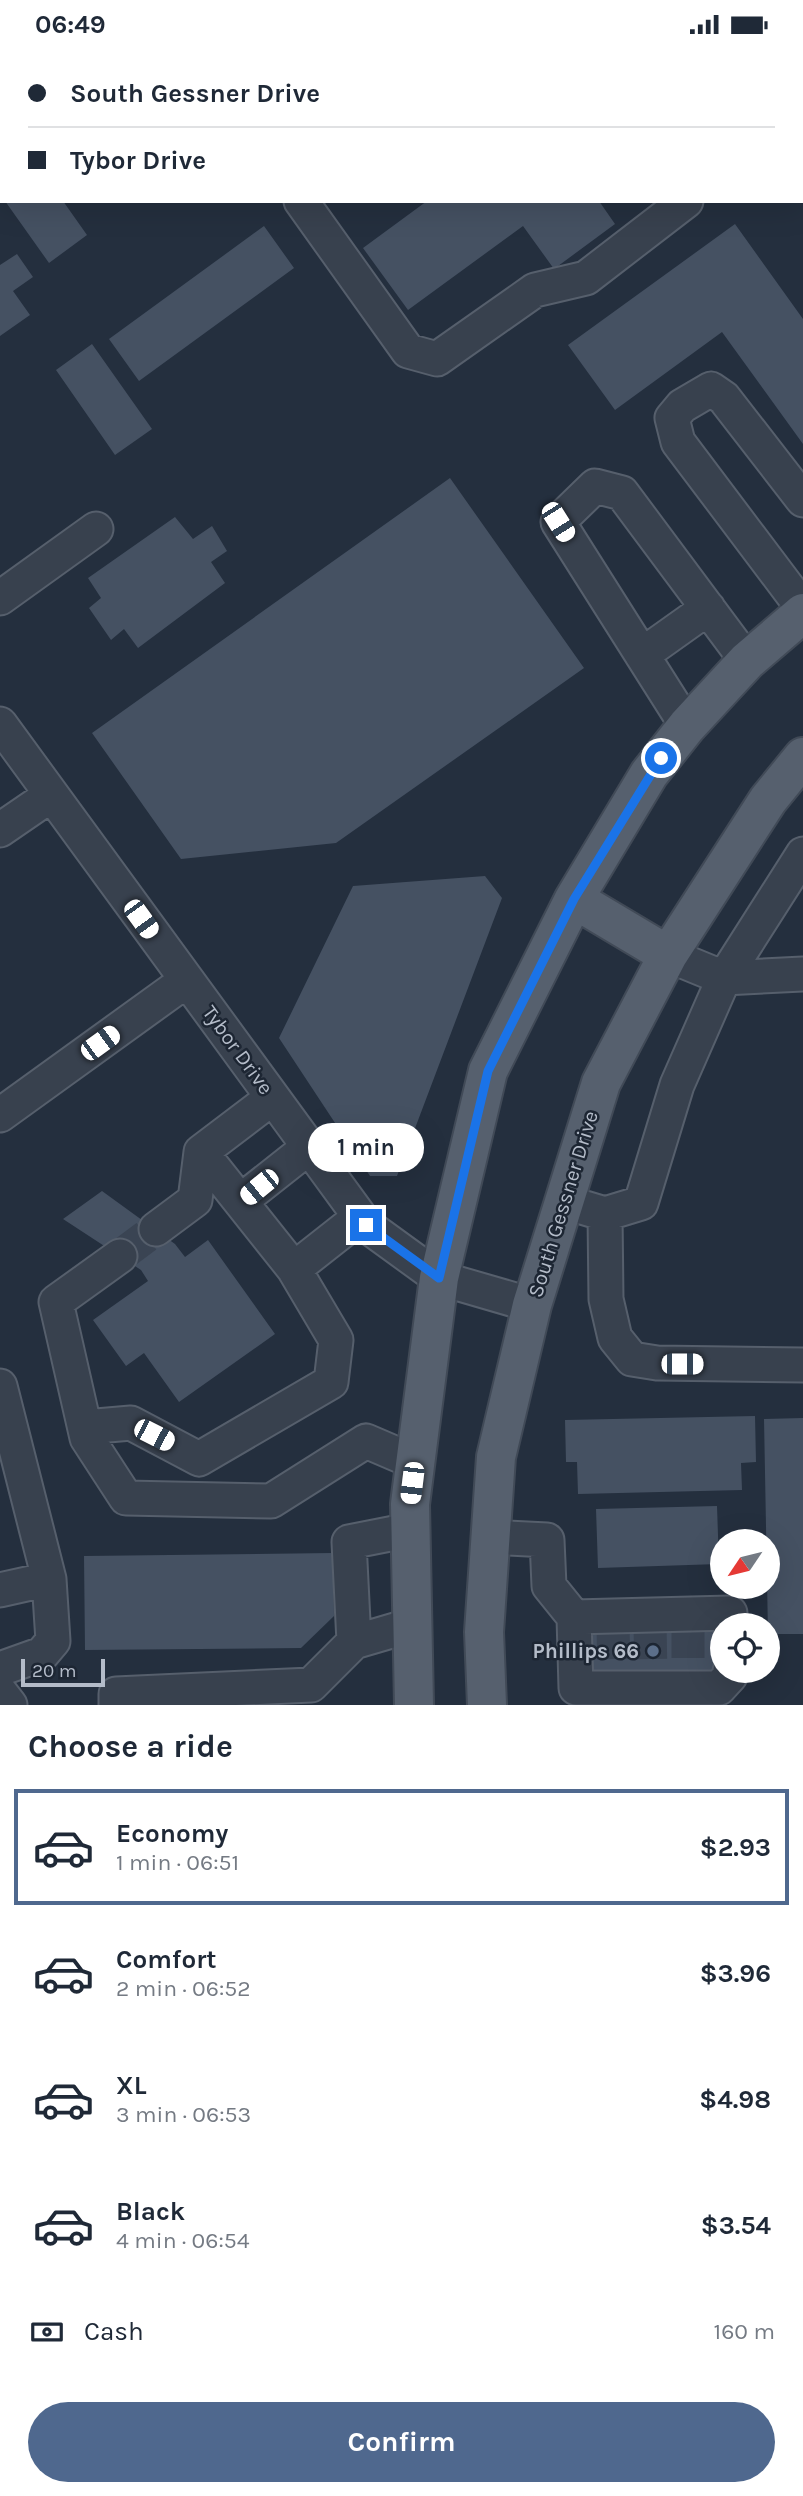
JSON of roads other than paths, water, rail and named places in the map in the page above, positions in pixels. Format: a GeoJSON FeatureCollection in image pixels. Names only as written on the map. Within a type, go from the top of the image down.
{"type":"FeatureCollection","features":[{"type":"Feature","properties":{"kind":"main road"},"geometry":{"type":"LineString","coordinates":[[414,1705],[410,1530],[415,1462],[439,1278],[488,1071],[574,899],[649,774],[687,726],[747,661],[803,611]]}},
{"type":"Feature","properties":{"kind":"main road","name":"South Gessner Drive"},"geometry":{"type":"LineString","coordinates":[[486,1687],[484,1632],[496,1457],[531,1305],[601,1083],[668,955],[768,800],[803,757]]}},
{"type":"Feature","properties":{"kind":"main road"},"geometry":{"type":"LineString","coordinates":[[574,899],[668,955]]}},
{"type":"Feature","properties":{"kind":"main road"},"geometry":{"type":"LineString","coordinates":[[486,1687],[499,1690],[514,1705]]}},
{"type":"Feature","properties":{"kind":"street"},"geometry":{"type":"LineString","coordinates":[[302,203],[408,351],[437,359],[535,290],[586,278],[683,203]]}},
{"type":"Feature","properties":{"kind":"street"},"geometry":{"type":"LineString","coordinates":[[803,500],[724,398],[710,390],[682,406],[671,418],[678,442],[803,611]]}},
{"type":"Feature","properties":{"kind":"street"},"geometry":{"type":"LineString","coordinates":[[687,726],[558,522],[595,486],[622,493],[747,661]]}},
{"type":"Feature","properties":{"kind":"street"},"geometry":{"type":"LineString","coordinates":[[0,598],[96,530]]}},
{"type":"Feature","properties":{"kind":"street"},"geometry":{"type":"LineString","coordinates":[[642,655],[708,608]]}},
{"type":"Feature","properties":{"kind":"street","name":"Tybor Drive"},"geometry":{"type":"LineString","coordinates":[[0,724],[366,1225],[439,1278],[531,1305]]}},
{"type":"Feature","properties":{"kind":"street"},"geometry":{"type":"LineString","coordinates":[[0,830],[51,795]]}},
{"type":"Feature","properties":{"kind":"street"},"geometry":{"type":"LineString","coordinates":[[562,1202],[605,1214],[641,1203],[677,1085],[724,978],[803,854]]}},
{"type":"Feature","properties":{"kind":"street"},"geometry":{"type":"LineString","coordinates":[[668,955],[724,978],[803,974]]}},
{"type":"Feature","properties":{"kind":"street"},"geometry":{"type":"LineString","coordinates":[[0,1115],[187,981]]}},
{"type":"Feature","properties":{"kind":"street"},"geometry":{"type":"LineString","coordinates":[[156,1229],[195,1200],[201,1152],[272,1098]]}},
{"type":"Feature","properties":{"kind":"street"},"geometry":{"type":"LineString","coordinates":[[242,1200],[309,1147]]}},
{"type":"Feature","properties":{"kind":"street"},"geometry":{"type":"LineString","coordinates":[[85,1427],[131,1423],[199,1459],[331,1382],[335,1340],[294,1269],[242,1200],[201,1152]]}},
{"type":"Feature","properties":{"kind":"street"},"geometry":{"type":"LineString","coordinates":[[605,1214],[606,1299],[615,1338],[632,1359],[657,1363],[803,1365]]}},
{"type":"Feature","properties":{"kind":"street"},"geometry":{"type":"LineString","coordinates":[[294,1269],[360,1217]]}},
{"type":"Feature","properties":{"kind":"street"},"geometry":{"type":"LineString","coordinates":[[120,1256],[56,1302],[87,1438],[126,1498],[271,1501],[366,1441],[415,1462]]}},
{"type":"Feature","properties":{"kind":"street"},"geometry":{"type":"LineString","coordinates":[[0,1387],[13,1487],[49,1579],[53,1641],[42,1654],[0,1669]]}},
{"type":"Feature","properties":{"kind":"street"},"geometry":{"type":"LineString","coordinates":[[354,1642],[349,1542],[410,1530]]}},
{"type":"Feature","properties":{"kind":"street"},"geometry":{"type":"LineString","coordinates":[[490,1537],[547,1541],[549,1586],[574,1617],[576,1688],[614,1682],[719,1688],[724,1683]]}},
{"type":"Feature","properties":{"kind":"street"},"geometry":{"type":"LineString","coordinates":[[0,1590],[49,1579]]}},
{"type":"Feature","properties":{"kind":"street"},"geometry":{"type":"LineString","coordinates":[[574,1617],[613,1621],[710,1616]]}},
{"type":"Feature","properties":{"kind":"street"},"geometry":{"type":"LineString","coordinates":[[116,1705],[116,1694],[310,1685],[354,1642],[412,1625]]}},
{"type":"Feature","properties":{"kind":"street"},"geometry":{"type":"LineString","coordinates":[[0,1692],[10,1705]]}},
{"type":"Feature","properties":{"kind":"tunnel"},"geometry":{"type":"LineString","coordinates":[[120,1256],[156,1229]]}},
{"type":"Feature","properties":{"kind":"tunnel"},"geometry":{"type":"LineString","coordinates":[[688,1625],[688,1676]]}},
{"type":"Feature","properties":{"kind":"tunnel"},"geometry":{"type":"LineString","coordinates":[[613,1626],[614,1676]]}},
{"type":"Feature","properties":{"kind":"tunnel"},"geometry":{"type":"LineString","coordinates":[[650,1626],[651,1676]]}},
{"type":"Feature","properties":{"kind":"place","name":"Phillips 66"},"geometry":{"type":"Point","coordinates":[653,1651]}}]}
